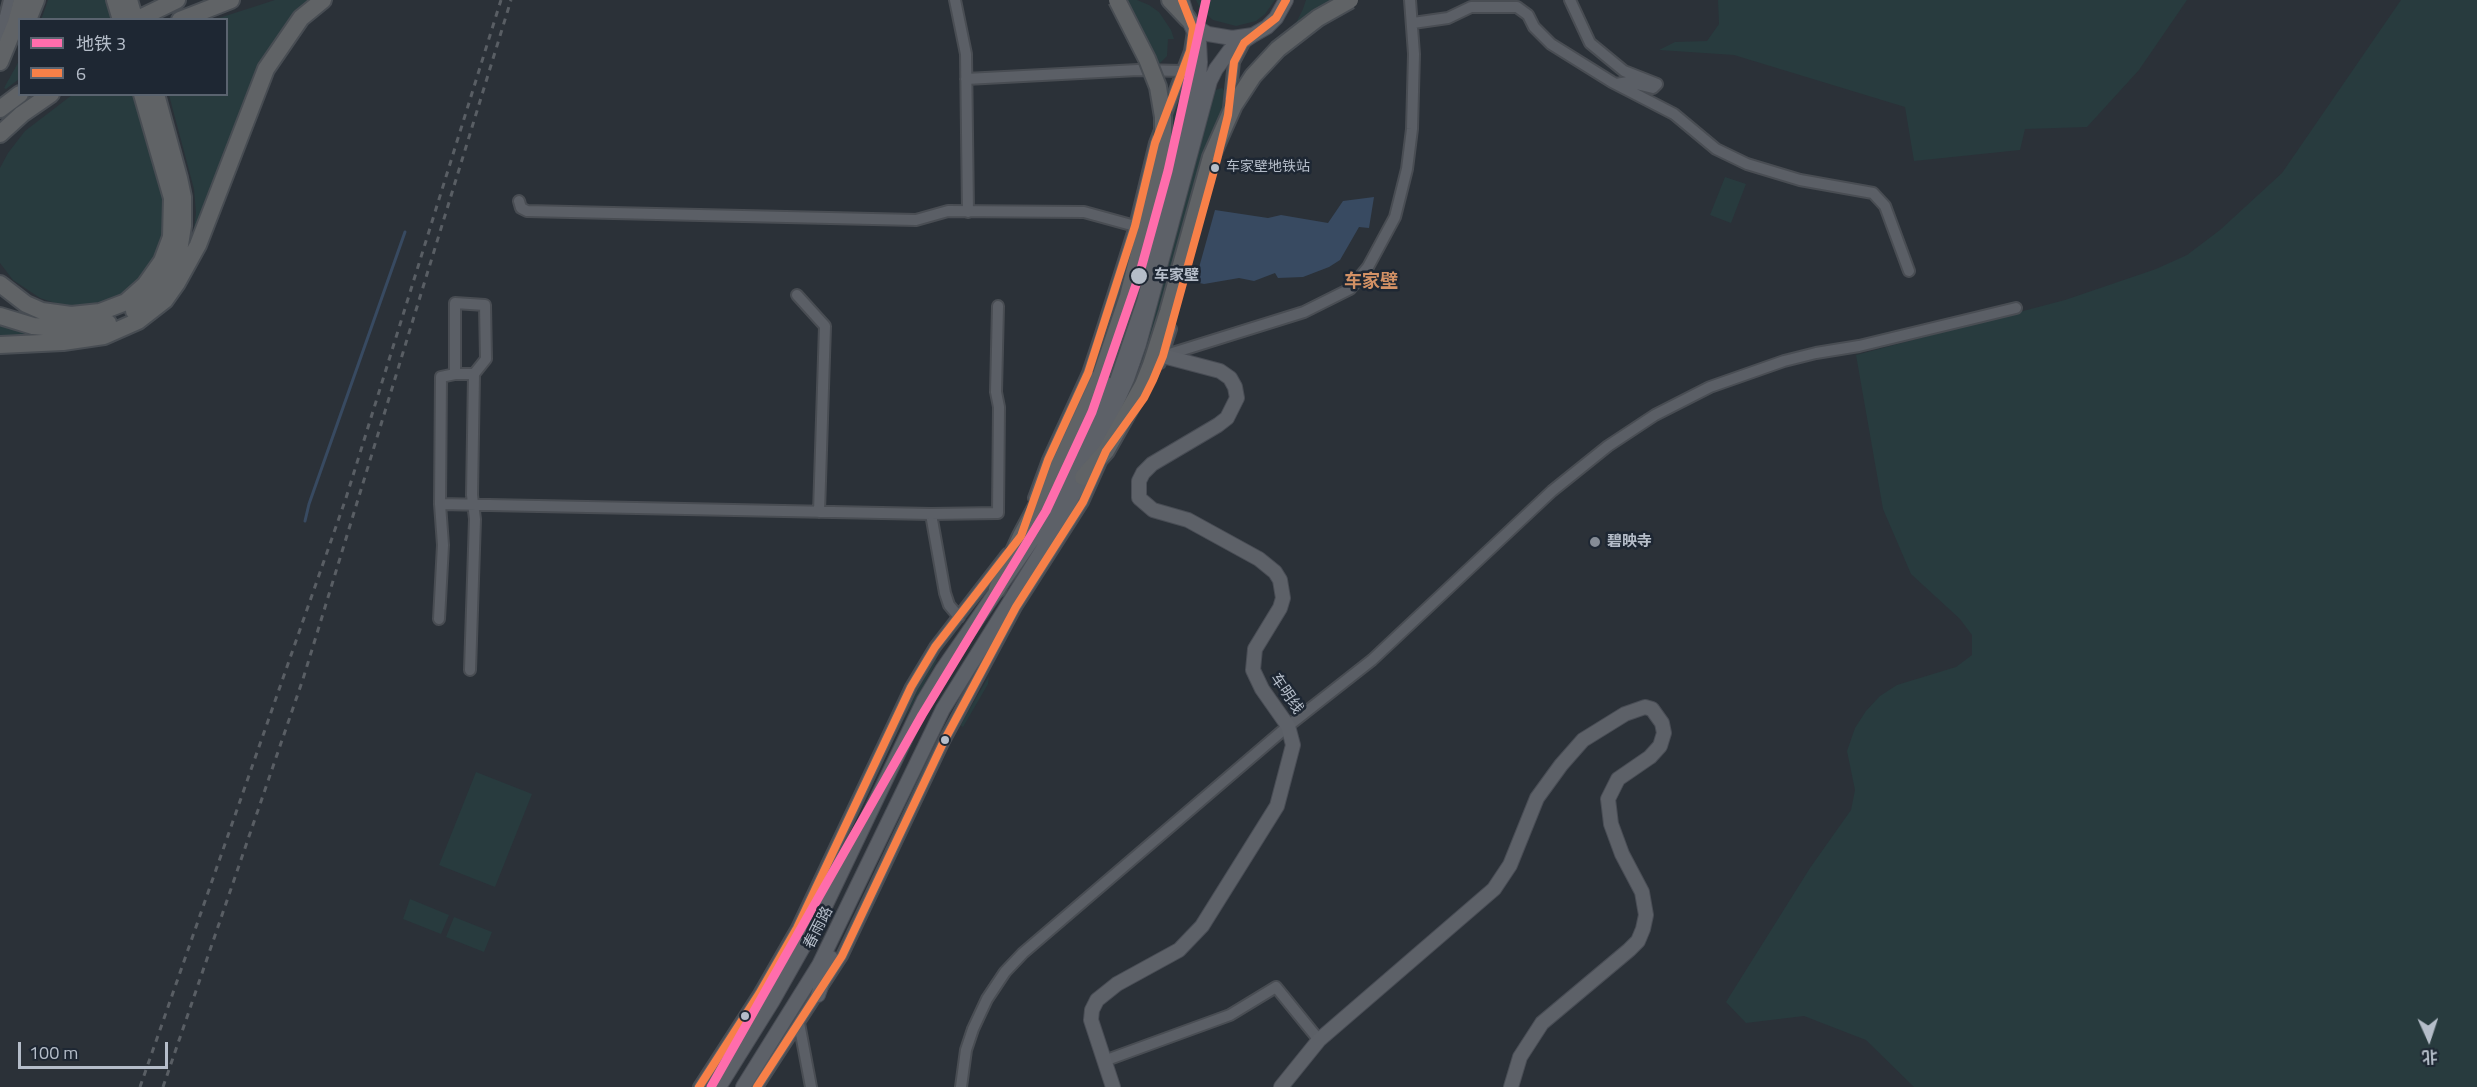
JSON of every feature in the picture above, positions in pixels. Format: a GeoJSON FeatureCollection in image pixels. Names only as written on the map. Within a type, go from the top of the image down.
{"type":"FeatureCollection","features":[{"type":"Feature","properties":{"kind":"highway"},"geometry":{"type":"LineString","coordinates":[[0,62],[16,23],[22,0]]}},
{"type":"Feature","properties":{"kind":"highway"},"geometry":{"type":"LineString","coordinates":[[29,18],[36,0]]}},
{"type":"Feature","properties":{"kind":"highway"},"geometry":{"type":"LineString","coordinates":[[115,0],[120,18]]}},
{"type":"Feature","properties":{"kind":"highway"},"geometry":{"type":"LineString","coordinates":[[129,0],[134,18]]}},
{"type":"Feature","properties":{"kind":"highway"},"geometry":{"type":"LineString","coordinates":[[139,18],[177,0]]}},
{"type":"Feature","properties":{"kind":"highway"},"geometry":{"type":"LineString","coordinates":[[185,18],[231,0]]}},
{"type":"Feature","properties":{"kind":"highway"},"geometry":{"type":"LineString","coordinates":[[0,345],[63,342],[104,336],[121,330],[165,300],[194,254],[266,69],[291,30],[301,18],[323,0]]}},
{"type":"Feature","properties":{"kind":"highway"},"geometry":{"type":"LineString","coordinates":[[997,589],[1101,375],[1128,296],[1159,173],[1163,146],[1163,117],[1158,87],[1147,59],[1117,0]]}},
{"type":"Feature","properties":{"kind":"highway"},"geometry":{"type":"LineString","coordinates":[[1170,0],[1190,23]]}},
{"type":"Feature","properties":{"kind":"highway"},"geometry":{"type":"LineString","coordinates":[[1083,477],[1106,451],[1157,361],[1168,312],[1211,157],[1234,105],[1254,76],[1278,49],[1318,18],[1350,0]]}},
{"type":"Feature","properties":{"kind":"highway"},"geometry":{"type":"LineString","coordinates":[[0,70],[18,40]]}},
{"type":"Feature","properties":{"kind":"highway"},"geometry":{"type":"LineString","coordinates":[[0,109],[18,96]]}},
{"type":"Feature","properties":{"kind":"highway"},"geometry":{"type":"LineString","coordinates":[[0,134],[22,114],[48,96]]}},
{"type":"Feature","properties":{"kind":"highway"},"geometry":{"type":"LineString","coordinates":[[0,316],[33,326],[75,329],[105,324],[135,311],[146,302],[167,277],[180,245],[184,208],[143,96]]}},
{"type":"Feature","properties":{"kind":"highway"},"geometry":{"type":"LineString","coordinates":[[0,284],[26,304],[55,314],[86,315],[126,302],[145,285],[162,261],[171,237],[172,198],[168,160],[156,96]]}},
{"type":"Feature","properties":{"kind":"highway"},"geometry":{"type":"LineString","coordinates":[[0,142],[22,114]]}},
{"type":"Feature","properties":{"kind":"main road","name":"春雨路"},"geometry":{"type":"LineString","coordinates":[[719,1087],[772,1002],[819,919],[924,700],[942,670],[1043,524],[1077,465],[1101,415],[1131,336],[1198,80],[1200,53],[1182,0]]}},
{"type":"Feature","properties":{"kind":"main road","name":"春雨路"},"geometry":{"type":"LineString","coordinates":[[743,1087],[805,990],[844,918],[923,748],[975,656],[1051,536],[1083,477],[1127,380],[1139,344],[1210,81],[1230,50],[1276,18],[1286,0]]}},
{"type":"Feature","properties":{"kind":"main road"},"geometry":{"type":"LineString","coordinates":[[1190,23],[1220,37],[1238,38],[1253,35]]}},
{"type":"Feature","properties":{"kind":"main road","name":"车明线"},"geometry":{"type":"LineString","coordinates":[[1113,1087],[1091,1020],[1092,1010],[1097,1000],[1117,984],[1179,950],[1202,926],[1266,826],[1276,806],[1292,756],[1292,735],[1288,726],[1262,689],[1253,670],[1255,649],[1280,608],[1283,598],[1283,588],[1275,572],[1259,559],[1198,525],[1175,515],[1153,510],[1139,498],[1139,481],[1152,464],[1227,418],[1237,399],[1235,387],[1230,378],[1220,371],[1157,361]]}},
{"type":"Feature","properties":{"kind":"main road"},"geometry":{"type":"LineString","coordinates":[[975,656],[1016,607]]}},
{"type":"Feature","properties":{"kind":"main road"},"geometry":{"type":"LineString","coordinates":[[1281,1087],[1319,1040],[1494,889],[1510,865],[1537,798],[1583,740],[1625,714],[1645,707],[1652,709],[1662,723],[1664,732],[1660,746],[1650,757],[1623,774],[1612,788],[1608,799],[1611,824],[1644,898],[1646,915],[1643,929],[1638,941],[1629,951],[1542,1023],[1520,1056],[1511,1087]]}},
{"type":"Feature","properties":{"kind":"main road"},"geometry":{"type":"LineString","coordinates":[[818,996],[844,918]]}},
{"type":"Feature","properties":{"kind":"street"},"geometry":{"type":"LineString","coordinates":[[0,36],[9,0]]}},
{"type":"Feature","properties":{"kind":"street"},"geometry":{"type":"LineString","coordinates":[[955,0],[966,54],[968,212]]}},
{"type":"Feature","properties":{"kind":"street"},"geometry":{"type":"LineString","coordinates":[[1157,361],[1304,312],[1350,289],[1368,267],[1395,217],[1407,169],[1412,129],[1413,23],[1410,0]]}},
{"type":"Feature","properties":{"kind":"street"},"geometry":{"type":"LineString","coordinates":[[1570,0],[1590,43],[1624,70],[1657,84],[1653,88],[1628,82],[1616,84]]}},
{"type":"Feature","properties":{"kind":"street"},"geometry":{"type":"LineString","coordinates":[[1413,23],[1448,18],[1471,7],[1517,7],[1528,15],[1534,27],[1551,44],[1616,84],[1674,114],[1716,149],[1747,164],[1800,180],[1873,194],[1885,206],[1909,271]]}},
{"type":"Feature","properties":{"kind":"street"},"geometry":{"type":"LineString","coordinates":[[699,1087],[779,960],[827,866],[896,716],[935,647],[1021,536],[1047,460],[1088,373],[1135,226],[1155,143],[1193,40],[1190,23]]}},
{"type":"Feature","properties":{"kind":"street"},"geometry":{"type":"LineString","coordinates":[[1157,361],[1222,140],[1232,92],[1234,62],[1244,42],[1253,35]]}},
{"type":"Feature","properties":{"kind":"street"},"geometry":{"type":"LineString","coordinates":[[966,79],[1138,70],[1183,71]]}},
{"type":"Feature","properties":{"kind":"street"},"geometry":{"type":"LineString","coordinates":[[519,201],[521,208],[527,211],[916,220],[948,211],[1084,213],[1135,226]]}},
{"type":"Feature","properties":{"kind":"street"},"geometry":{"type":"LineString","coordinates":[[796,296],[825,326],[819,512]]}},
{"type":"Feature","properties":{"kind":"street"},"geometry":{"type":"LineString","coordinates":[[455,374],[455,303],[485,305],[486,359],[474,374],[473,505],[475,519],[470,670]]}},
{"type":"Feature","properties":{"kind":"street"},"geometry":{"type":"LineString","coordinates":[[440,504],[931,514],[998,513],[999,408],[996,392],[998,306]]}},
{"type":"Feature","properties":{"kind":"street"},"geometry":{"type":"LineString","coordinates":[[954,1087],[961,1082],[966,1050],[987,999],[1005,972],[1046,931],[1288,726],[1372,660],[1571,474],[1629,431],[1710,387],[1784,361],[1859,346],[2016,308]]}},
{"type":"Feature","properties":{"kind":"street"},"geometry":{"type":"LineString","coordinates":[[439,619],[443,545],[440,504],[441,377],[474,374]]}},
{"type":"Feature","properties":{"kind":"street"},"geometry":{"type":"LineString","coordinates":[[757,1087],[818,996],[858,926],[943,743],[1016,607],[1083,502],[1106,451]]}},
{"type":"Feature","properties":{"kind":"street"},"geometry":{"type":"LineString","coordinates":[[931,514],[945,593],[949,605],[959,617]]}},
{"type":"Feature","properties":{"kind":"street"},"geometry":{"type":"LineString","coordinates":[[1104,1061],[1230,1015],[1276,987],[1319,1040]]}},
{"type":"Feature","properties":{"kind":"street"},"geometry":{"type":"LineString","coordinates":[[799,1023],[811,1087]]}},
{"type":"Feature","properties":{"kind":"shaded area"},"geometry":{"type":"Polygon","coordinates":[[[48,0],[113,0],[117,14],[109,18],[42,18],[48,0]]]}},
{"type":"Feature","properties":{"kind":"shaded area"},"geometry":{"type":"Polygon","coordinates":[[[275,0],[310,0],[292,17],[268,52],[192,243],[196,213],[194,189],[169,96],[228,96],[228,18],[219,18],[275,0]]]}},
{"type":"Feature","properties":{"kind":"shaded area"},"geometry":{"type":"Polygon","coordinates":[[[1126,0],[1137,0],[1149,5],[1159,12],[1171,30],[1174,39],[1168,39],[1167,56],[1158,65],[1126,0]]]}},
{"type":"Feature","properties":{"kind":"shaded area"},"geometry":{"type":"Polygon","coordinates":[[[1196,0],[1275,0],[1265,14],[1256,21],[1236,26],[1213,20],[1201,10],[1196,0]]]}},
{"type":"Feature","properties":{"kind":"shaded area"},"geometry":{"type":"Polygon","coordinates":[[[1306,0],[1333,0],[1295,25],[1303,9],[1306,0]]]}},
{"type":"Feature","properties":{"kind":"shaded area"},"geometry":{"type":"Polygon","coordinates":[[[1718,0],[2187,0],[2139,70],[2087,127],[2025,129],[2020,150],[1914,161],[1905,107],[1734,55],[1659,50],[1675,42],[1707,41],[1719,24],[1718,0]]]}},
{"type":"Feature","properties":{"kind":"shaded area"},"geometry":{"type":"Polygon","coordinates":[[[2401,0],[2477,0],[2477,1087],[1914,1087],[1866,1040],[1804,1016],[1746,1023],[1726,1002],[1810,868],[1851,810],[1855,790],[1847,751],[1855,728],[1880,696],[1897,685],[1956,667],[1972,655],[1972,635],[1960,619],[1911,574],[1883,509],[1856,355],[2065,300],[2156,269],[2187,255],[2220,230],[2282,173],[2401,0]]]}},
{"type":"Feature","properties":{"kind":"shaded area"},"geometry":{"type":"Polygon","coordinates":[[[18,63],[18,80],[6,89],[4,88],[18,63]]]}},
{"type":"Feature","properties":{"kind":"shaded area"},"geometry":{"type":"Polygon","coordinates":[[[1188,78],[1192,80],[1166,181],[1171,118],[1188,78]]]}},
{"type":"Feature","properties":{"kind":"shaded area"},"geometry":{"type":"Polygon","coordinates":[[[1222,88],[1229,95],[1156,329],[1142,365],[1140,365],[1212,94],[1215,90],[1222,88]]]}},
{"type":"Feature","properties":{"kind":"shaded area"},"geometry":{"type":"Polygon","coordinates":[[[71,96],[140,96],[165,190],[163,243],[146,274],[116,298],[84,306],[61,305],[40,298],[13,280],[0,263],[0,168],[25,131],[71,96]]]}},
{"type":"Feature","properties":{"kind":"shaded area"},"geometry":{"type":"Polygon","coordinates":[[[1725,177],[1746,184],[1731,223],[1710,215],[1725,177]]]}},
{"type":"Feature","properties":{"kind":"shaded area"},"geometry":{"type":"Polygon","coordinates":[[[0,326],[15,330],[50,335],[0,339],[0,326]]]}},
{"type":"Feature","properties":{"kind":"shaded area"},"geometry":{"type":"Polygon","coordinates":[[[935,658],[937,661],[901,725],[796,945],[759,1009],[709,1087],[702,1087],[755,1007],[908,701],[935,658]]]}},
{"type":"Feature","properties":{"kind":"shaded area"},"geometry":{"type":"Polygon","coordinates":[[[973,676],[851,926],[928,756],[973,676]]]}},
{"type":"Feature","properties":{"kind":"shaded area"},"geometry":{"type":"Polygon","coordinates":[[[989,676],[988,684],[963,727],[960,725],[989,676]]]}},
{"type":"Feature","properties":{"kind":"shaded area"},"geometry":{"type":"Polygon","coordinates":[[[476,772],[532,794],[495,887],[439,865],[476,772]]]}},
{"type":"Feature","properties":{"kind":"shaded area"},"geometry":{"type":"Polygon","coordinates":[[[410,899],[449,915],[441,934],[403,919],[410,899]]]}},
{"type":"Feature","properties":{"kind":"shaded area"},"geometry":{"type":"Polygon","coordinates":[[[454,917],[492,932],[484,952],[446,937],[454,917]]]}},
{"type":"Feature","properties":{"kind":"water"},"geometry":{"type":"Polygon","coordinates":[[[1374,197],[1369,228],[1359,227],[1340,260],[1329,267],[1303,277],[1278,278],[1275,273],[1254,281],[1239,278],[1204,284],[1195,282],[1215,210],[1268,218],[1281,215],[1328,223],[1343,201],[1374,197]]]}},
{"type":"Feature","properties":{"kind":"waterway"},"geometry":{"type":"LineString","coordinates":[[305,521],[405,232]]}},
{"type":"Feature","properties":{"kind":"railway"},"geometry":{"type":"LineString","coordinates":[[140,1087],[346,498],[501,0]]}},
{"type":"Feature","properties":{"kind":"railway"},"geometry":{"type":"LineString","coordinates":[[163,1087],[303,679],[511,0]]}},
{"type":"Feature","properties":{"kind":"metro line","name":"3"},"geometry":{"type":"LineString","coordinates":[[711,1087],[922,715],[1046,511],[1092,412],[1139,276],[1168,171],[1206,0]]}},
{"type":"Feature","properties":{"kind":"transit line","name":"6"},"geometry":{"type":"LineString","coordinates":[[699,1087],[759,994],[797,928],[911,687],[935,647],[1021,536],[1048,460],[1088,373],[1135,226],[1155,143],[1190,51],[1193,28],[1182,0]]}},
{"type":"Feature","properties":{"kind":"transit line","name":"6"},"geometry":{"type":"LineString","coordinates":[[757,1087],[842,956],[943,743],[1016,607],[1083,502],[1106,451],[1144,398],[1153,380],[1163,356],[1217,160],[1228,115],[1234,62],[1244,43],[1276,18],[1286,0]]}},
{"type":"Feature","properties":{"kind":"place","name":"车家壁地铁站"},"geometry":{"type":"Point","coordinates":[1215,168]}},
{"type":"Feature","properties":{"kind":"place","name":"车家壁"},"geometry":{"type":"Point","coordinates":[1139,276]}},
{"type":"Feature","properties":{"kind":"place","name":"碧映寺"},"geometry":{"type":"Point","coordinates":[1595,542]}},
{"type":"Feature","properties":{"kind":"district","name":"车家壁"},"geometry":{"type":"Point","coordinates":[1371,283]}}]}
